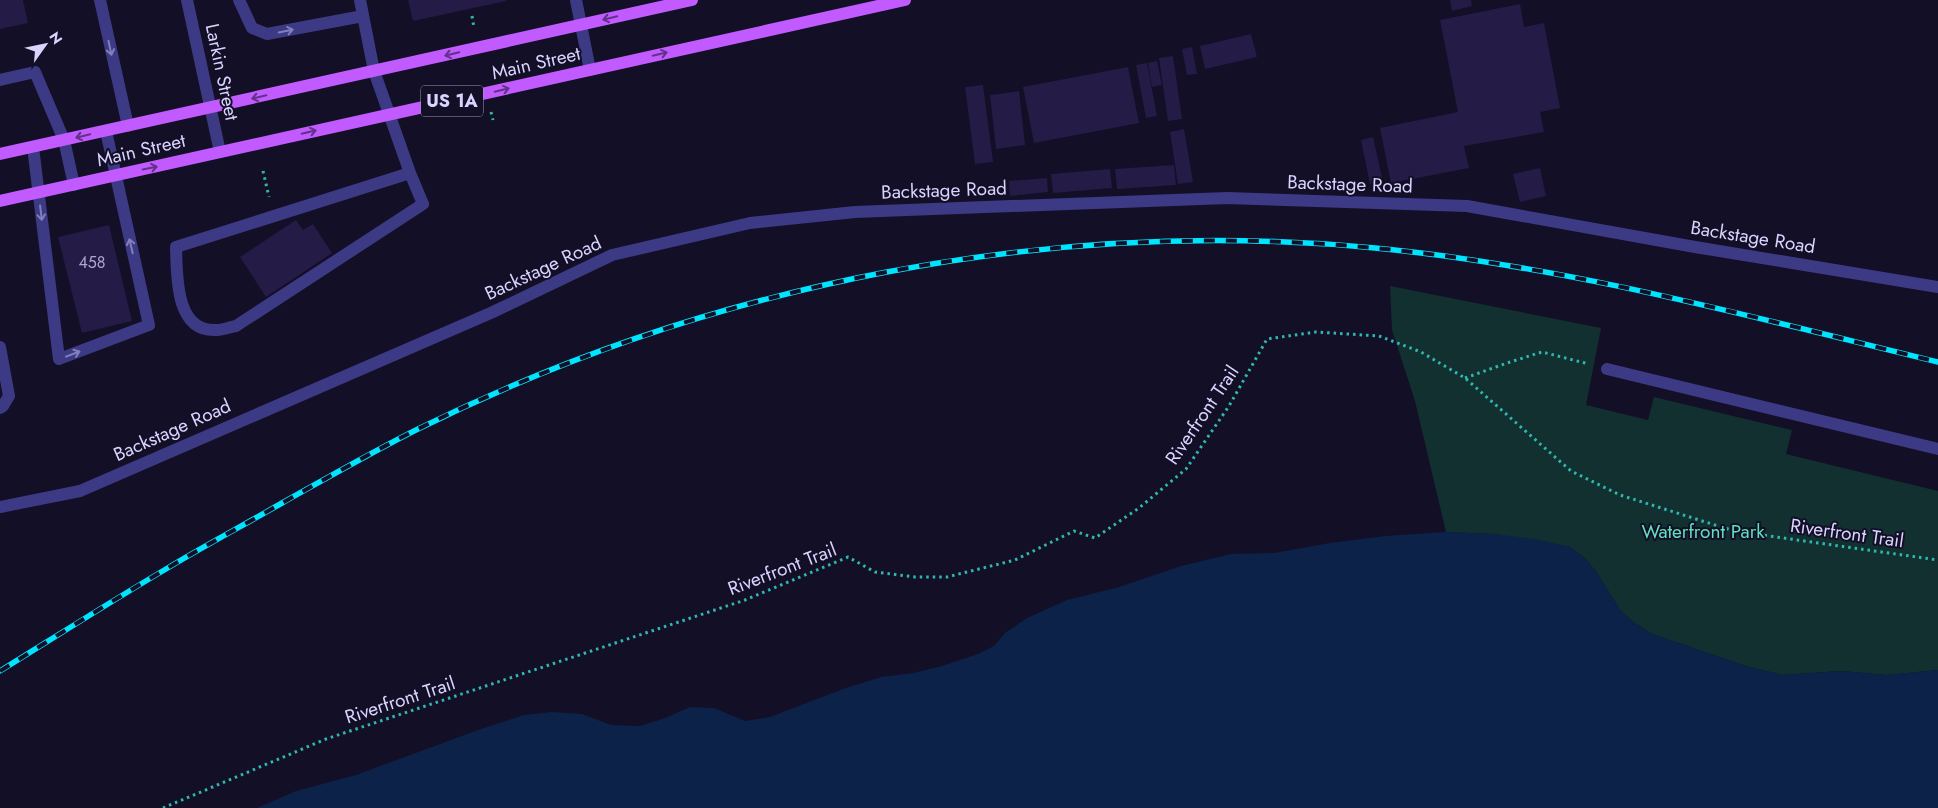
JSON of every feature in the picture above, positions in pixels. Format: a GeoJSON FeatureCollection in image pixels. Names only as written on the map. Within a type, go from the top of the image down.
{"type":"FeatureCollection","features":[{"type":"Feature","properties":{"kind":"main road","name":"Main Street"},"geometry":{"type":"LineString","coordinates":[[0,154],[692,0]]}},
{"type":"Feature","properties":{"kind":"main road","name":"Main Street"},"geometry":{"type":"LineString","coordinates":[[0,201],[905,0]]}},
{"type":"Feature","properties":{"kind":"street"},"geometry":{"type":"LineString","coordinates":[[100,0],[128,126]]}},
{"type":"Feature","properties":{"kind":"street","name":"Larkin Street"},"geometry":{"type":"LineString","coordinates":[[187,0],[220,152]]}},
{"type":"Feature","properties":{"kind":"street"},"geometry":{"type":"LineString","coordinates":[[239,0],[252,28],[267,34],[363,16]]}},
{"type":"Feature","properties":{"kind":"street"},"geometry":{"type":"LineString","coordinates":[[360,0],[374,71],[423,204],[236,326],[216,330],[202,328],[191,322],[183,308],[177,282],[176,247],[410,173]]}},
{"type":"Feature","properties":{"kind":"street"},"geometry":{"type":"LineString","coordinates":[[576,0],[590,70]]}},
{"type":"Feature","properties":{"kind":"street"},"geometry":{"type":"LineString","coordinates":[[0,80],[35,72],[64,140],[74,185]]}},
{"type":"Feature","properties":{"kind":"street"},"geometry":{"type":"LineString","coordinates":[[33,147],[59,359],[149,325],[106,130]]}},
{"type":"Feature","properties":{"kind":"street","name":"Backstage Road"},"geometry":{"type":"LineString","coordinates":[[0,507],[80,491],[493,312],[612,255],[750,223],[855,212],[1227,198],[1467,206],[1696,247],[1938,287]]}},
{"type":"Feature","properties":{"kind":"street"},"geometry":{"type":"LineString","coordinates":[[0,347],[8,396],[0,408]]}},
{"type":"Feature","properties":{"kind":"street"},"geometry":{"type":"LineString","coordinates":[[1607,369],[1938,449]]}},
{"type":"Feature","properties":{"kind":"path"},"geometry":{"type":"LineString","coordinates":[[472,16],[475,29]]}},
{"type":"Feature","properties":{"kind":"path","name":"Riverfront Trail"},"geometry":{"type":"LineString","coordinates":[[163,808],[326,739],[745,600],[848,557],[875,572],[915,577],[948,577],[1015,560],[1074,531],[1094,538],[1140,508],[1186,469],[1229,406],[1267,339],[1316,332],[1378,336],[1421,352],[1465,378],[1571,471],[1620,495],[1734,532],[1938,560]]}},
{"type":"Feature","properties":{"kind":"path"},"geometry":{"type":"LineString","coordinates":[[1465,378],[1507,362],[1542,352],[1607,369]]}},
{"type":"Feature","properties":{"kind":"green space","name":"Waterfront Park"},"geometry":{"type":"Polygon","coordinates":[[[1390,286],[1601,328],[1586,405],[1648,420],[1654,397],[1792,430],[1786,454],[1938,491],[1938,670],[1887,675],[1841,671],[1783,675],[1749,667],[1652,634],[1633,622],[1620,610],[1597,573],[1585,558],[1570,547],[1494,534],[1446,532],[1415,401],[1392,330],[1390,286]]]}},
{"type":"Feature","properties":{"kind":"water"},"geometry":{"type":"Polygon","coordinates":[[[1446,532],[1494,534],[1536,539],[1570,547],[1585,558],[1597,573],[1620,610],[1633,622],[1652,634],[1749,667],[1783,675],[1841,671],[1887,675],[1938,670],[1938,808],[257,808],[296,791],[356,775],[524,715],[552,712],[582,714],[611,725],[640,726],[690,707],[714,708],[745,721],[770,717],[843,689],[881,677],[913,673],[978,654],[994,646],[1005,633],[1027,618],[1067,600],[1119,587],[1181,566],[1231,554],[1274,553],[1385,536],[1446,532]]]}},
{"type":"Feature","properties":{"kind":"building"},"geometry":{"type":"Polygon","coordinates":[[[0,0],[23,0],[28,23],[0,29],[0,0]]]}},
{"type":"Feature","properties":{"kind":"building"},"geometry":{"type":"Polygon","coordinates":[[[408,0],[506,0],[506,1],[413,21],[408,0]]]}},
{"type":"Feature","properties":{"kind":"building"},"geometry":{"type":"Polygon","coordinates":[[[1450,0],[1471,0],[1472,6],[1452,11],[1450,0]]]}},
{"type":"Feature","properties":{"kind":"building"},"geometry":{"type":"Polygon","coordinates":[[[1520,4],[1524,27],[1544,23],[1560,108],[1540,112],[1544,132],[1464,146],[1469,168],[1391,183],[1380,128],[1458,112],[1440,20],[1520,4]]]}},
{"type":"Feature","properties":{"kind":"building"},"geometry":{"type":"Polygon","coordinates":[[[1251,34],[1257,57],[1205,69],[1200,46],[1251,34]]]}},
{"type":"Feature","properties":{"kind":"building"},"geometry":{"type":"Polygon","coordinates":[[[1192,47],[1197,74],[1187,75],[1182,49],[1192,47]]]}},
{"type":"Feature","properties":{"kind":"building"},"geometry":{"type":"Polygon","coordinates":[[[1173,56],[1182,119],[1168,121],[1159,58],[1173,56]]]}},
{"type":"Feature","properties":{"kind":"building"},"geometry":{"type":"Polygon","coordinates":[[[1157,61],[1162,85],[1152,87],[1148,63],[1157,61]]]}},
{"type":"Feature","properties":{"kind":"building"},"geometry":{"type":"Polygon","coordinates":[[[1147,63],[1157,116],[1146,118],[1136,65],[1147,63]]]}},
{"type":"Feature","properties":{"kind":"building"},"geometry":{"type":"Polygon","coordinates":[[[1128,67],[1139,123],[1034,143],[1023,87],[1128,67]]]}},
{"type":"Feature","properties":{"kind":"building"},"geometry":{"type":"Polygon","coordinates":[[[983,85],[993,162],[975,164],[965,87],[983,85]]]}},
{"type":"Feature","properties":{"kind":"building"},"geometry":{"type":"Polygon","coordinates":[[[1019,91],[1025,145],[996,149],[990,95],[1019,91]]]}},
{"type":"Feature","properties":{"kind":"building"},"geometry":{"type":"Polygon","coordinates":[[[1184,129],[1193,182],[1178,184],[1170,132],[1184,129]]]}},
{"type":"Feature","properties":{"kind":"building"},"geometry":{"type":"Polygon","coordinates":[[[1373,137],[1383,182],[1370,184],[1361,140],[1373,137]]]}},
{"type":"Feature","properties":{"kind":"building"},"geometry":{"type":"Polygon","coordinates":[[[1174,165],[1176,185],[1117,189],[1115,169],[1174,165]]]}},
{"type":"Feature","properties":{"kind":"building"},"geometry":{"type":"Polygon","coordinates":[[[1540,168],[1546,196],[1520,202],[1513,174],[1540,168]]]}},
{"type":"Feature","properties":{"kind":"building"},"geometry":{"type":"Polygon","coordinates":[[[1110,169],[1112,188],[1053,193],[1051,174],[1110,169]]]}},
{"type":"Feature","properties":{"kind":"building"},"geometry":{"type":"Polygon","coordinates":[[[1047,178],[1048,192],[1010,196],[1009,181],[1047,178]]]}},
{"type":"Feature","properties":{"kind":"building"},"geometry":{"type":"Polygon","coordinates":[[[296,220],[303,230],[313,224],[332,253],[266,297],[240,257],[296,220]]]}},
{"type":"Feature","properties":{"kind":"building"},"geometry":{"type":"Polygon","coordinates":[[[109,225],[132,321],[82,333],[58,237],[109,225]]]}},
{"type":"Feature","properties":{"kind":"railway"},"geometry":{"type":"LineString","coordinates":[[0,671],[180,560],[350,465],[418,429],[530,378],[646,335],[764,300],[884,272],[1006,253],[1129,243],[1252,241],[1375,248],[1446,256],[1588,280],[1728,311],[1938,362]]}}]}
